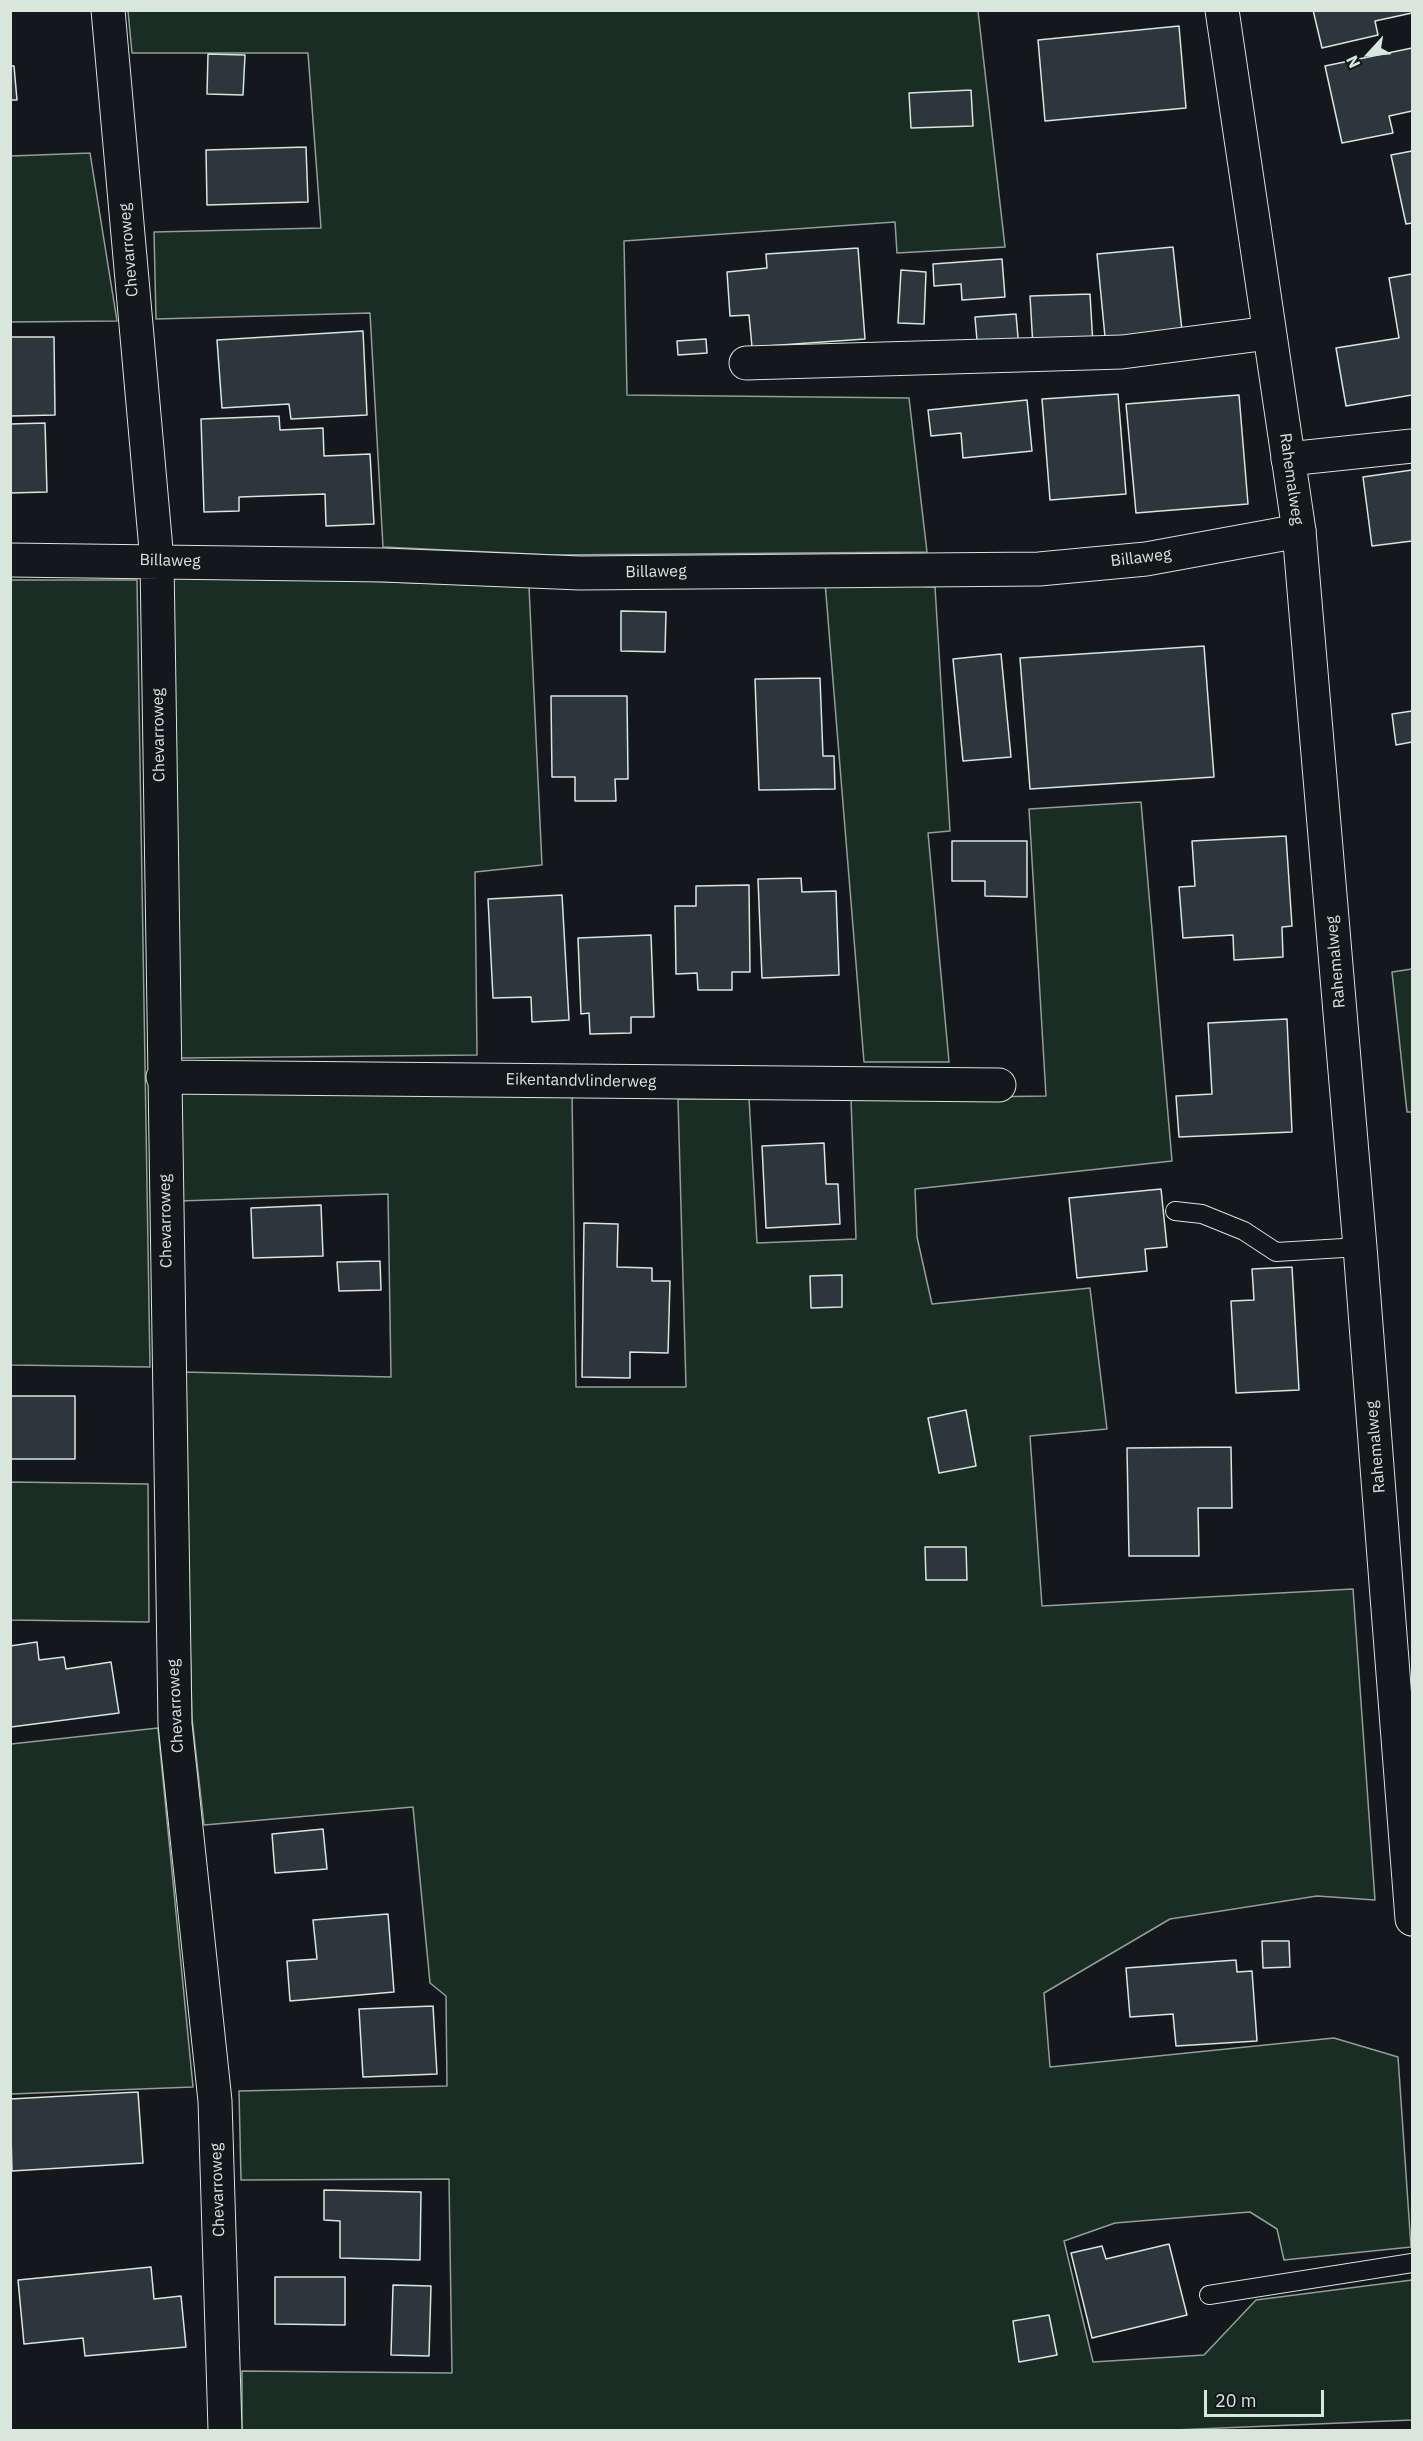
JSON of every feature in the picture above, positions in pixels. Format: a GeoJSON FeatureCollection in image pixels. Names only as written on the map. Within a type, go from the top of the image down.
{"type":"FeatureCollection","features":[{"type":"Feature","properties":{"kind":"street","name":"Chevarroweg"},"geometry":{"type":"LineString","coordinates":[[108,10],[156,561],[175,1724],[215,2101],[225,2430]]}},
{"type":"Feature","properties":{"kind":"street","name":"Rahemalweg"},"geometry":{"type":"LineString","coordinates":[[1222,10],[1299,531],[1360,1247],[1413,1919]]}},
{"type":"Feature","properties":{"kind":"street"},"geometry":{"type":"LineString","coordinates":[[746,363],[1122,352],[1269,333]]}},
{"type":"Feature","properties":{"kind":"street"},"geometry":{"type":"LineString","coordinates":[[1288,459],[1413,446]]}},
{"type":"Feature","properties":{"kind":"street","name":"Billaweg"},"geometry":{"type":"LineString","coordinates":[[10,560],[384,564],[580,573],[1039,569],[1146,560],[1299,531]]}},
{"type":"Feature","properties":{"kind":"street","name":"Eikentandvlinderweg"},"geometry":{"type":"LineString","coordinates":[[163,1077],[999,1085]]}},
{"type":"Feature","properties":{"kind":"lane"},"geometry":{"type":"LineString","coordinates":[[1176,1211],[1202,1214],[1244,1231],[1276,1252],[1360,1247]]}},
{"type":"Feature","properties":{"kind":"lane"},"geometry":{"type":"LineString","coordinates":[[1209,2295],[1413,2263]]}},
{"type":"Feature","properties":{"kind":"green space"},"geometry":{"type":"Polygon","coordinates":[[[128,11],[978,11],[1005,247],[897,253],[895,222],[624,241],[627,395],[909,398],[927,552],[552,555],[383,547],[370,313],[156,319],[154,232],[321,228],[308,53],[132,53],[128,11]]]}},
{"type":"Feature","properties":{"kind":"green space"},"geometry":{"type":"Polygon","coordinates":[[[90,153],[117,321],[11,322],[11,156],[90,153]]]}},
{"type":"Feature","properties":{"kind":"green space"},"geometry":{"type":"Polygon","coordinates":[[[170,574],[529,587],[542,865],[475,872],[477,1055],[180,1058],[170,574]]]}},
{"type":"Feature","properties":{"kind":"green space"},"geometry":{"type":"Polygon","coordinates":[[[11,580],[137,580],[150,1367],[11,1365],[11,580]]]}},
{"type":"Feature","properties":{"kind":"green space"},"geometry":{"type":"Polygon","coordinates":[[[825,582],[935,587],[950,831],[928,833],[949,1062],[864,1062],[825,582]]]}},
{"type":"Feature","properties":{"kind":"green space"},"geometry":{"type":"Polygon","coordinates":[[[1141,802],[1172,1161],[915,1189],[917,1237],[932,1304],[1090,1288],[1107,1429],[1030,1436],[1042,1606],[1353,1589],[1375,1900],[1317,1896],[1170,1919],[1044,1993],[1050,2067],[1334,2038],[1398,2057],[1411,2247],[1284,2260],[1277,2229],[1250,2212],[1115,2223],[1064,2241],[1093,2362],[1204,2355],[1256,2300],[1412,2280],[1412,2420],[1174,2430],[242,2430],[242,2371],[452,2373],[449,2179],[241,2180],[239,2091],[447,2086],[446,1996],[430,1983],[413,1807],[204,1825],[192,1718],[183,1372],[391,1377],[388,1194],[180,1201],[176,1089],[572,1093],[576,1387],[686,1387],[678,1099],[749,1098],[757,1243],[856,1239],[851,1099],[1046,1096],[1029,809],[1141,802]]]}},
{"type":"Feature","properties":{"kind":"green space"},"geometry":{"type":"Polygon","coordinates":[[[1412,969],[1412,1112],[1407,1112],[1392,972],[1412,969]]]}},
{"type":"Feature","properties":{"kind":"green space"},"geometry":{"type":"Polygon","coordinates":[[[11,1482],[148,1484],[149,1622],[11,1620],[11,1482]]]}},
{"type":"Feature","properties":{"kind":"green space"},"geometry":{"type":"Polygon","coordinates":[[[158,1728],[193,2087],[11,2094],[11,1744],[158,1728]]]}},
{"type":"Feature","properties":{"kind":"building"},"geometry":{"type":"Polygon","coordinates":[[[1313,10],[1412,10],[1412,13],[1375,21],[1378,35],[1322,48],[1313,10]]]}},
{"type":"Feature","properties":{"kind":"building"},"geometry":{"type":"Polygon","coordinates":[[[1179,26],[1186,108],[1045,121],[1038,40],[1179,26]]]}},
{"type":"Feature","properties":{"kind":"building"},"geometry":{"type":"Polygon","coordinates":[[[1412,48],[1412,111],[1389,116],[1393,133],[1342,143],[1325,66],[1412,48]]]}},
{"type":"Feature","properties":{"kind":"building"},"geometry":{"type":"Polygon","coordinates":[[[208,54],[245,55],[243,95],[207,94],[208,54]]]}},
{"type":"Feature","properties":{"kind":"building"},"geometry":{"type":"Polygon","coordinates":[[[10,66],[14,66],[17,100],[10,100],[10,66]]]}},
{"type":"Feature","properties":{"kind":"building"},"geometry":{"type":"Polygon","coordinates":[[[971,90],[973,126],[911,128],[909,93],[971,90]]]}},
{"type":"Feature","properties":{"kind":"building"},"geometry":{"type":"Polygon","coordinates":[[[306,147],[308,202],[207,205],[206,150],[306,147]]]}},
{"type":"Feature","properties":{"kind":"building"},"geometry":{"type":"Polygon","coordinates":[[[1412,151],[1412,223],[1406,224],[1391,155],[1412,151]]]}},
{"type":"Feature","properties":{"kind":"building"},"geometry":{"type":"Polygon","coordinates":[[[1173,247],[1183,340],[1106,347],[1097,254],[1173,247]]]}},
{"type":"Feature","properties":{"kind":"building"},"geometry":{"type":"Polygon","coordinates":[[[858,248],[865,339],[752,347],[749,315],[730,316],[727,272],[767,268],[766,254],[858,248]]]}},
{"type":"Feature","properties":{"kind":"building"},"geometry":{"type":"Polygon","coordinates":[[[1002,259],[1005,297],[962,300],[961,284],[934,286],[933,264],[1002,259]]]}},
{"type":"Feature","properties":{"kind":"building"},"geometry":{"type":"Polygon","coordinates":[[[901,270],[926,272],[924,324],[898,323],[901,270]]]}},
{"type":"Feature","properties":{"kind":"building"},"geometry":{"type":"Polygon","coordinates":[[[1412,274],[1412,395],[1346,406],[1336,348],[1399,338],[1389,278],[1412,274]]]}},
{"type":"Feature","properties":{"kind":"building"},"geometry":{"type":"Polygon","coordinates":[[[1090,294],[1093,345],[1033,347],[1030,296],[1090,294]]]}},
{"type":"Feature","properties":{"kind":"building"},"geometry":{"type":"Polygon","coordinates":[[[1016,314],[1019,349],[978,352],[975,317],[1016,314]]]}},
{"type":"Feature","properties":{"kind":"building"},"geometry":{"type":"Polygon","coordinates":[[[363,331],[367,415],[291,419],[289,404],[222,408],[217,340],[363,331]]]}},
{"type":"Feature","properties":{"kind":"building"},"geometry":{"type":"Polygon","coordinates":[[[10,337],[54,337],[55,415],[10,416],[10,337]]]}},
{"type":"Feature","properties":{"kind":"building"},"geometry":{"type":"Polygon","coordinates":[[[706,339],[707,353],[678,355],[677,341],[706,339]]]}},
{"type":"Feature","properties":{"kind":"building"},"geometry":{"type":"Polygon","coordinates":[[[1118,394],[1126,494],[1050,500],[1042,399],[1118,394]]]}},
{"type":"Feature","properties":{"kind":"building"},"geometry":{"type":"Polygon","coordinates":[[[1239,395],[1248,504],[1136,513],[1126,404],[1239,395]]]}},
{"type":"Feature","properties":{"kind":"building"},"geometry":{"type":"Polygon","coordinates":[[[1027,400],[1032,451],[963,458],[961,433],[931,436],[928,410],[1027,400]]]}},
{"type":"Feature","properties":{"kind":"building"},"geometry":{"type":"Polygon","coordinates":[[[279,416],[280,430],[323,428],[324,456],[370,454],[374,524],[326,526],[325,494],[239,497],[239,511],[204,512],[201,419],[279,416]]]}},
{"type":"Feature","properties":{"kind":"building"},"geometry":{"type":"Polygon","coordinates":[[[45,423],[47,492],[10,493],[10,424],[45,423]]]}},
{"type":"Feature","properties":{"kind":"building"},"geometry":{"type":"Polygon","coordinates":[[[1412,470],[1412,541],[1372,546],[1363,477],[1412,470]]]}},
{"type":"Feature","properties":{"kind":"building"},"geometry":{"type":"Polygon","coordinates":[[[621,611],[666,612],[665,652],[621,651],[621,611]]]}},
{"type":"Feature","properties":{"kind":"building"},"geometry":{"type":"Polygon","coordinates":[[[1204,646],[1214,777],[1030,789],[1020,658],[1204,646]]]}},
{"type":"Feature","properties":{"kind":"building"},"geometry":{"type":"Polygon","coordinates":[[[1001,654],[1011,757],[963,761],[953,659],[1001,654]]]}},
{"type":"Feature","properties":{"kind":"building"},"geometry":{"type":"Polygon","coordinates":[[[820,678],[823,756],[834,756],[835,789],[759,790],[755,679],[820,678]]]}},
{"type":"Feature","properties":{"kind":"building"},"geometry":{"type":"Polygon","coordinates":[[[551,696],[627,696],[628,779],[615,779],[616,801],[575,801],[575,777],[552,777],[551,696]]]}},
{"type":"Feature","properties":{"kind":"building"},"geometry":{"type":"Polygon","coordinates":[[[1412,711],[1412,742],[1396,745],[1392,714],[1412,711]]]}},
{"type":"Feature","properties":{"kind":"building"},"geometry":{"type":"Polygon","coordinates":[[[1286,836],[1292,926],[1282,927],[1283,957],[1234,960],[1233,935],[1183,938],[1179,887],[1195,886],[1192,841],[1286,836]]]}},
{"type":"Feature","properties":{"kind":"building"},"geometry":{"type":"Polygon","coordinates":[[[952,841],[1027,841],[1027,897],[985,896],[985,881],[952,881],[952,841]]]}},
{"type":"Feature","properties":{"kind":"building"},"geometry":{"type":"Polygon","coordinates":[[[801,878],[802,892],[836,891],[839,975],[762,978],[758,879],[801,878]]]}},
{"type":"Feature","properties":{"kind":"building"},"geometry":{"type":"Polygon","coordinates":[[[749,885],[750,972],[732,972],[732,990],[698,990],[697,973],[676,974],[675,906],[696,906],[696,886],[749,885]]]}},
{"type":"Feature","properties":{"kind":"building"},"geometry":{"type":"Polygon","coordinates":[[[562,895],[569,1020],[532,1022],[531,997],[493,998],[488,899],[562,895]]]}},
{"type":"Feature","properties":{"kind":"building"},"geometry":{"type":"Polygon","coordinates":[[[651,935],[654,1017],[631,1017],[631,1033],[590,1034],[589,1013],[581,1014],[578,938],[651,935]]]}},
{"type":"Feature","properties":{"kind":"building"},"geometry":{"type":"Polygon","coordinates":[[[1287,1019],[1292,1132],[1179,1137],[1176,1096],[1212,1094],[1208,1023],[1287,1019]]]}},
{"type":"Feature","properties":{"kind":"building"},"geometry":{"type":"Polygon","coordinates":[[[824,1143],[826,1184],[838,1184],[840,1224],[766,1228],[762,1146],[824,1143]]]}},
{"type":"Feature","properties":{"kind":"building"},"geometry":{"type":"Polygon","coordinates":[[[1161,1189],[1167,1247],[1145,1249],[1147,1271],[1077,1278],[1069,1198],[1161,1189]]]}},
{"type":"Feature","properties":{"kind":"building"},"geometry":{"type":"Polygon","coordinates":[[[321,1205],[323,1256],[253,1258],[251,1208],[321,1205]]]}},
{"type":"Feature","properties":{"kind":"building"},"geometry":{"type":"Polygon","coordinates":[[[584,1223],[618,1224],[617,1267],[652,1268],[652,1281],[670,1281],[668,1353],[630,1352],[630,1378],[582,1377],[584,1223]]]}},
{"type":"Feature","properties":{"kind":"building"},"geometry":{"type":"Polygon","coordinates":[[[380,1261],[381,1290],[339,1291],[337,1262],[380,1261]]]}},
{"type":"Feature","properties":{"kind":"building"},"geometry":{"type":"Polygon","coordinates":[[[1292,1267],[1299,1390],[1236,1393],[1231,1301],[1254,1300],[1252,1269],[1292,1267]]]}},
{"type":"Feature","properties":{"kind":"building"},"geometry":{"type":"Polygon","coordinates":[[[842,1275],[842,1307],[811,1308],[810,1276],[842,1275]]]}},
{"type":"Feature","properties":{"kind":"building"},"geometry":{"type":"Polygon","coordinates":[[[10,1396],[75,1396],[75,1459],[10,1459],[10,1396]]]}},
{"type":"Feature","properties":{"kind":"building"},"geometry":{"type":"Polygon","coordinates":[[[966,1410],[976,1466],[939,1473],[928,1418],[966,1410]]]}},
{"type":"Feature","properties":{"kind":"building"},"geometry":{"type":"Polygon","coordinates":[[[1231,1447],[1232,1508],[1198,1508],[1199,1556],[1129,1556],[1127,1448],[1231,1447]]]}},
{"type":"Feature","properties":{"kind":"building"},"geometry":{"type":"Polygon","coordinates":[[[925,1547],[966,1547],[967,1580],[926,1580],[925,1547]]]}},
{"type":"Feature","properties":{"kind":"building"},"geometry":{"type":"Polygon","coordinates":[[[37,1642],[39,1660],[64,1657],[66,1669],[111,1662],[119,1713],[11,1727],[10,1646],[37,1642]]]}},
{"type":"Feature","properties":{"kind":"building"},"geometry":{"type":"Polygon","coordinates":[[[323,1829],[327,1869],[275,1873],[272,1834],[323,1829]]]}},
{"type":"Feature","properties":{"kind":"building"},"geometry":{"type":"Polygon","coordinates":[[[388,1914],[394,1992],[290,2001],[287,1961],[317,1959],[313,1920],[388,1914]]]}},
{"type":"Feature","properties":{"kind":"building"},"geometry":{"type":"Polygon","coordinates":[[[1262,1941],[1289,1941],[1290,1967],[1263,1968],[1262,1941]]]}},
{"type":"Feature","properties":{"kind":"building"},"geometry":{"type":"Polygon","coordinates":[[[1236,1960],[1237,1972],[1252,1971],[1257,2041],[1176,2046],[1173,2014],[1130,2017],[1126,1968],[1236,1960]]]}},
{"type":"Feature","properties":{"kind":"building"},"geometry":{"type":"Polygon","coordinates":[[[433,2006],[437,2074],[363,2077],[359,2009],[433,2006]]]}},
{"type":"Feature","properties":{"kind":"building"},"geometry":{"type":"Polygon","coordinates":[[[138,2092],[143,2163],[12,2171],[10,2099],[138,2092]]]}},
{"type":"Feature","properties":{"kind":"building"},"geometry":{"type":"Polygon","coordinates":[[[324,2190],[421,2192],[420,2260],[340,2258],[340,2221],[324,2220],[324,2190]]]}},
{"type":"Feature","properties":{"kind":"building"},"geometry":{"type":"Polygon","coordinates":[[[1169,2244],[1187,2315],[1092,2338],[1071,2253],[1102,2246],[1106,2259],[1169,2244]]]}},
{"type":"Feature","properties":{"kind":"building"},"geometry":{"type":"Polygon","coordinates":[[[151,2267],[154,2299],[181,2296],[186,2347],[85,2356],[83,2338],[24,2344],[18,2280],[151,2267]]]}},
{"type":"Feature","properties":{"kind":"building"},"geometry":{"type":"Polygon","coordinates":[[[275,2277],[345,2277],[345,2325],[275,2324],[275,2277]]]}},
{"type":"Feature","properties":{"kind":"building"},"geometry":{"type":"Polygon","coordinates":[[[393,2285],[431,2286],[429,2356],[391,2355],[393,2285]]]}},
{"type":"Feature","properties":{"kind":"building"},"geometry":{"type":"Polygon","coordinates":[[[1049,2315],[1057,2355],[1019,2362],[1013,2321],[1049,2315]]]}}]}
